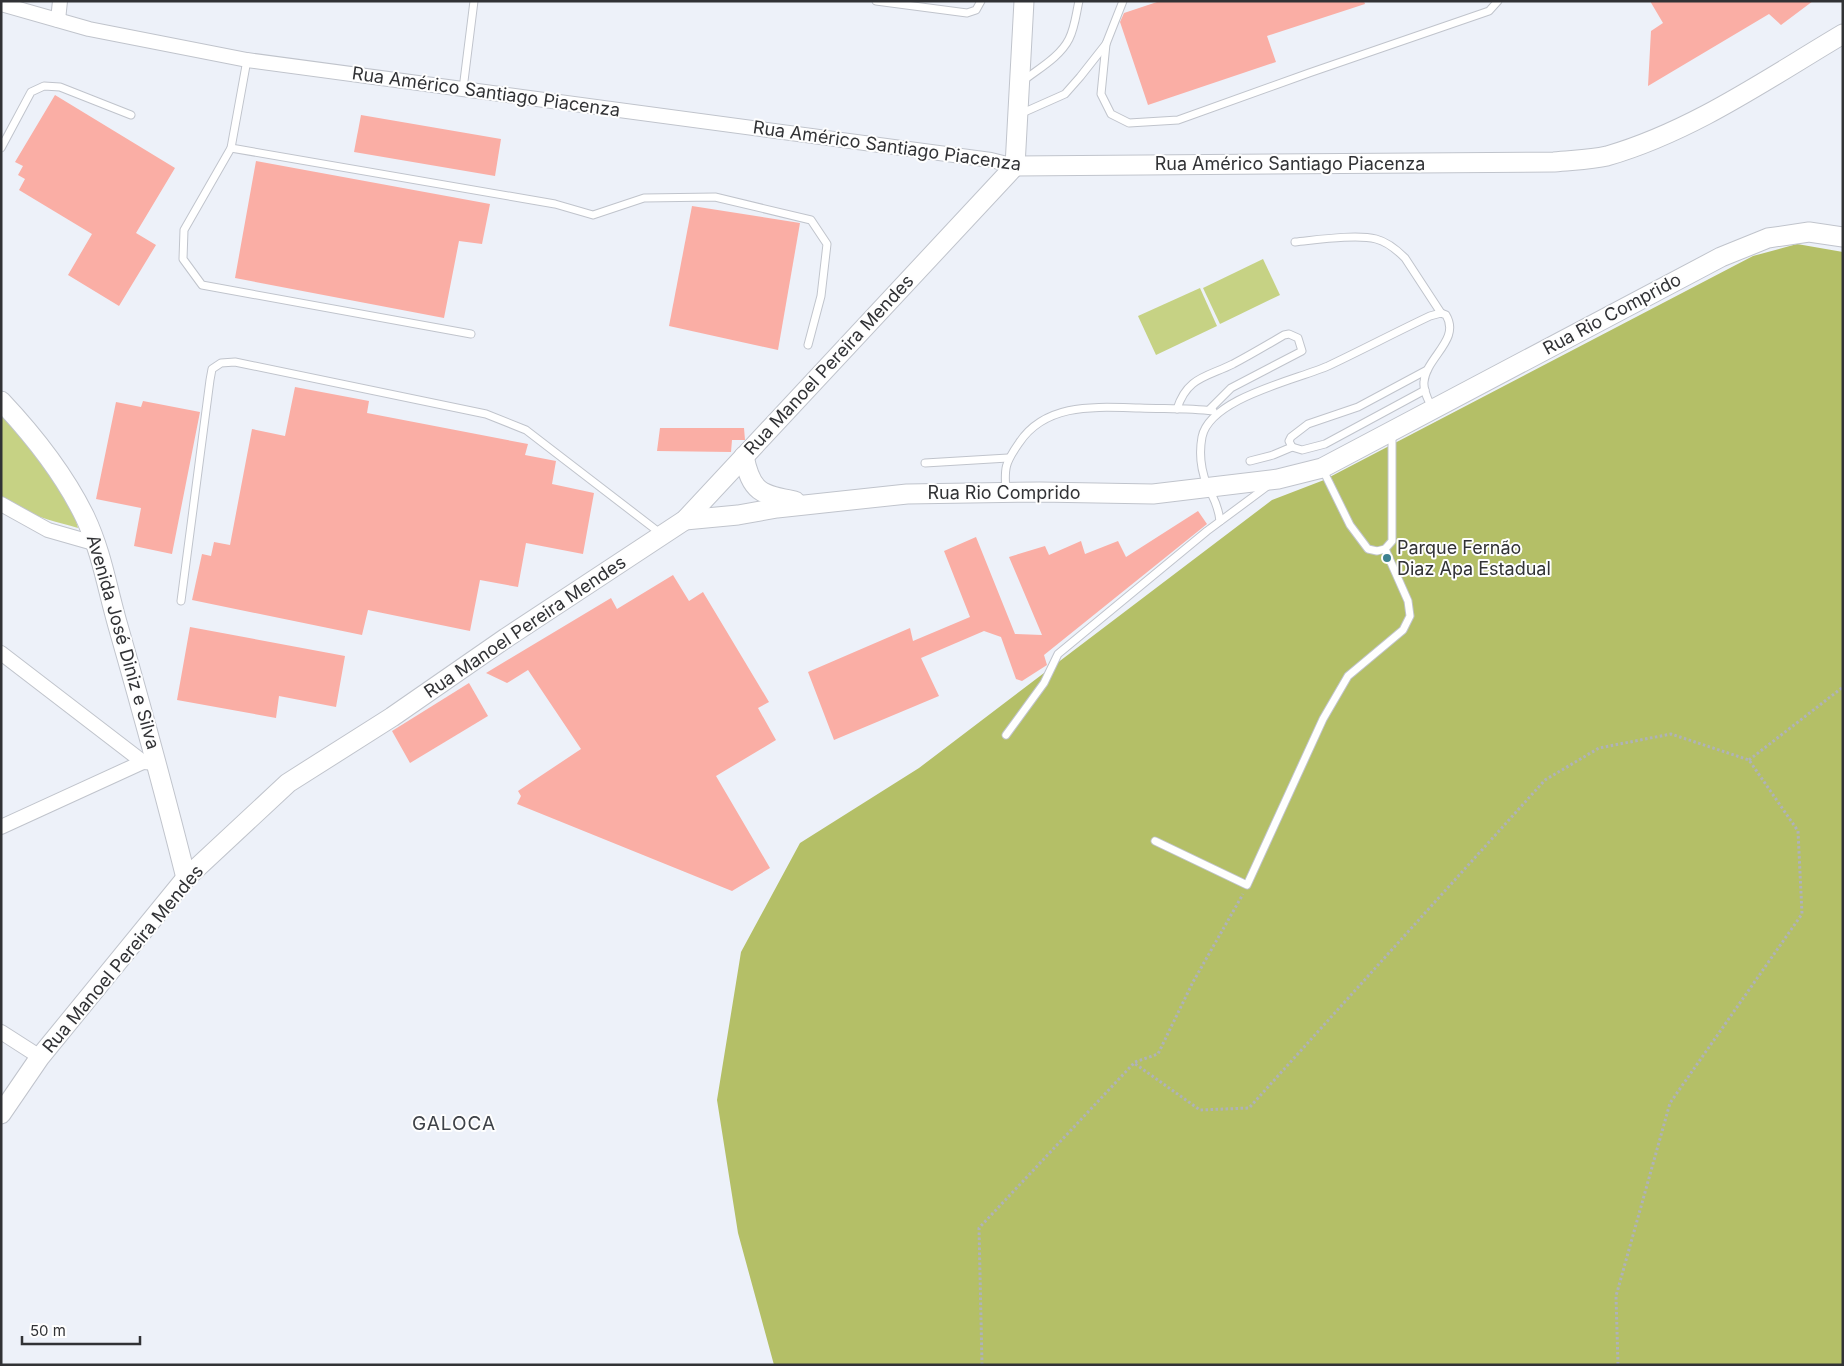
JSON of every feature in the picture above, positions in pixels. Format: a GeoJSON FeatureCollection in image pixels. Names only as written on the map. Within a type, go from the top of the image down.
{"type":"FeatureCollection","features":[{"type":"Feature","properties":{"kind":"street"},"geometry":{"type":"LineString","coordinates":[[58,20],[60,1]]}},
{"type":"Feature","properties":{"kind":"street"},"geometry":{"type":"LineString","coordinates":[[1015,166],[1024,1]]}},
{"type":"Feature","properties":{"kind":"street","name":"Rua Américo Santiago Piacenza"},"geometry":{"type":"LineString","coordinates":[[1,4],[29,6],[58,20],[89,29],[247,60],[991,160],[1015,166],[1554,162],[1606,156],[1652,139],[1709,114],[1843,34]]}},
{"type":"Feature","properties":{"kind":"street","name":"Rua Manoel Pereira Mendes"},"geometry":{"type":"LineString","coordinates":[[1,1114],[40,1057],[186,878],[288,783],[392,717],[506,638],[685,520],[1015,166]]}},
{"type":"Feature","properties":{"kind":"street","name":"Rua Rio Comprido"},"geometry":{"type":"LineString","coordinates":[[685,520],[907,494],[1153,494],[1278,479],[1322,468],[1432,408],[1721,257],[1768,238],[1809,232],[1843,237]]}},
{"type":"Feature","properties":{"kind":"street","name":"Avenida José Diniz e Silva"},"geometry":{"type":"LineString","coordinates":[[1,401],[24,426],[61,474],[84,516],[98,547],[150,762],[186,878]]}},
{"type":"Feature","properties":{"kind":"street"},"geometry":{"type":"LineString","coordinates":[[744,456],[748,475],[752,483],[763,493],[811,504]]}},
{"type":"Feature","properties":{"kind":"street"},"geometry":{"type":"LineString","coordinates":[[1,504],[48,530],[90,542],[98,547]]}},
{"type":"Feature","properties":{"kind":"street"},"geometry":{"type":"LineString","coordinates":[[1,653],[150,762]]}},
{"type":"Feature","properties":{"kind":"street"},"geometry":{"type":"LineString","coordinates":[[1,827],[150,762]]}},
{"type":"Feature","properties":{"kind":"street"},"geometry":{"type":"LineString","coordinates":[[1,1032],[40,1057]]}},
{"type":"Feature","properties":{"kind":"street","name":"Rua Manoel Pereira Mendes"},"geometry":{"type":"LineString","coordinates":[[1,1101],[26,1076]]}},
{"type":"Feature","properties":{"kind":"lane"},"geometry":{"type":"LineString","coordinates":[[463,89],[474,1]]}},
{"type":"Feature","properties":{"kind":"lane"},"geometry":{"type":"LineString","coordinates":[[876,1],[967,13],[976,10],[981,1]]}},
{"type":"Feature","properties":{"kind":"lane"},"geometry":{"type":"LineString","coordinates":[[1019,84],[1059,53],[1069,40],[1079,1]]}},
{"type":"Feature","properties":{"kind":"lane"},"geometry":{"type":"LineString","coordinates":[[1123,1],[1106,44],[1101,94],[1111,114],[1129,123],[1178,120],[1309,72],[1489,11],[1498,1]]}},
{"type":"Feature","properties":{"kind":"lane"},"geometry":{"type":"LineString","coordinates":[[1018,115],[1065,94],[1106,44]]}},
{"type":"Feature","properties":{"kind":"lane"},"geometry":{"type":"LineString","coordinates":[[247,60],[231,148],[184,230],[183,259],[202,285],[471,334]]}},
{"type":"Feature","properties":{"kind":"lane"},"geometry":{"type":"LineString","coordinates":[[1,148],[31,92],[44,86],[60,87],[130,115]]}},
{"type":"Feature","properties":{"kind":"lane"},"geometry":{"type":"LineString","coordinates":[[231,148],[555,204],[593,215],[644,198],[715,197],[811,220],[827,244],[821,296],[808,345]]}},
{"type":"Feature","properties":{"kind":"lane"},"geometry":{"type":"LineString","coordinates":[[1294,242],[1344,238],[1376,239],[1388,244],[1405,258],[1441,313],[1449,319],[1450,333],[1427,370],[1424,381],[1425,390],[1432,408]]}},
{"type":"Feature","properties":{"kind":"lane"},"geometry":{"type":"LineString","coordinates":[[1220,521],[1212,495],[1207,488],[1200,456],[1202,435],[1211,420],[1220,412],[1245,397],[1280,382],[1326,367],[1430,316],[1441,313]]}},
{"type":"Feature","properties":{"kind":"lane"},"geometry":{"type":"LineString","coordinates":[[1177,409],[1186,389],[1198,380],[1231,365],[1284,335],[1289,334],[1298,338],[1302,351],[1231,388],[1209,410]]}},
{"type":"Feature","properties":{"kind":"lane"},"geometry":{"type":"LineString","coordinates":[[181,601],[210,380],[212,369],[221,363],[234,362],[486,414],[526,430],[662,535]]}},
{"type":"Feature","properties":{"kind":"lane"},"geometry":{"type":"LineString","coordinates":[[1292,447],[1291,437],[1308,424],[1358,407],[1427,370]]}},
{"type":"Feature","properties":{"kind":"lane"},"geometry":{"type":"LineString","coordinates":[[1250,461],[1273,455],[1292,447],[1302,450],[1325,444],[1425,390]]}},
{"type":"Feature","properties":{"kind":"lane"},"geometry":{"type":"LineString","coordinates":[[1006,493],[1005,472],[1008,458],[1025,433],[1043,420],[1060,412],[1090,407],[1209,410],[1220,412]]}},
{"type":"Feature","properties":{"kind":"lane"},"geometry":{"type":"LineString","coordinates":[[1322,468],[1350,525],[1368,549],[1377,551],[1385,549],[1392,541],[1392,430]]}},
{"type":"Feature","properties":{"kind":"lane"},"geometry":{"type":"LineString","coordinates":[[925,464],[1008,458]]}},
{"type":"Feature","properties":{"kind":"lane"},"geometry":{"type":"LineString","coordinates":[[1006,736],[1044,683],[1058,654],[1220,521],[1278,479]]}},
{"type":"Feature","properties":{"kind":"lane"},"geometry":{"type":"LineString","coordinates":[[1155,841],[1247,885],[1323,719],[1348,676],[1403,630],[1410,616],[1408,601],[1385,549]]}},
{"type":"Feature","properties":{"kind":"path"},"geometry":{"type":"LineString","coordinates":[[1749,760],[1843,686]]}},
{"type":"Feature","properties":{"kind":"path"},"geometry":{"type":"LineString","coordinates":[[1134,1063],[1200,1110],[1249,1108],[1545,780],[1599,748],[1671,734],[1749,760],[1798,831],[1802,914],[1670,1103],[1616,1296],[1618,1365]]}},
{"type":"Feature","properties":{"kind":"path"},"geometry":{"type":"LineString","coordinates":[[982,1365],[979,1228],[1134,1063],[1158,1054],[1193,982],[1247,885]]}},
{"type":"Feature","properties":{"kind":"green space"},"geometry":{"type":"Polygon","coordinates":[[[1797,244],[1843,252],[1843,1365],[774,1365],[738,1233],[717,1100],[741,952],[800,843],[919,768],[1272,500],[1324,480],[1753,256],[1797,244]]]}},
{"type":"Feature","properties":{"kind":"green space"},"geometry":{"type":"Polygon","coordinates":[[[1263,259],[1280,295],[1220,324],[1203,288],[1263,259]]]}},
{"type":"Feature","properties":{"kind":"green space"},"geometry":{"type":"Polygon","coordinates":[[[1200,288],[1217,326],[1156,355],[1138,316],[1200,288]]]}},
{"type":"Feature","properties":{"kind":"green space"},"geometry":{"type":"Polygon","coordinates":[[[1,412],[36,452],[57,480],[73,511],[78,528],[27,512],[1,495],[1,412]]]}},
{"type":"Feature","properties":{"kind":"building"},"geometry":{"type":"Polygon","coordinates":[[[1160,1],[1364,1],[1365,4],[1267,36],[1276,62],[1148,105],[1120,22],[1124,13],[1160,1]]]}},
{"type":"Feature","properties":{"kind":"building"},"geometry":{"type":"Polygon","coordinates":[[[1650,1],[1813,1],[1781,25],[1769,14],[1648,86],[1651,31],[1663,23],[1650,1]]]}},
{"type":"Feature","properties":{"kind":"building"},"geometry":{"type":"Polygon","coordinates":[[[55,95],[175,168],[136,233],[156,245],[119,306],[68,275],[92,234],[19,190],[25,179],[18,175],[23,166],[15,162],[55,95]]]}},
{"type":"Feature","properties":{"kind":"building"},"geometry":{"type":"Polygon","coordinates":[[[361,115],[501,139],[495,176],[354,152],[361,115]]]}},
{"type":"Feature","properties":{"kind":"building"},"geometry":{"type":"Polygon","coordinates":[[[256,161],[490,204],[482,244],[459,241],[444,318],[235,278],[256,161]]]}},
{"type":"Feature","properties":{"kind":"building"},"geometry":{"type":"Polygon","coordinates":[[[692,206],[800,223],[778,350],[669,326],[692,206]]]}},
{"type":"Feature","properties":{"kind":"building"},"geometry":{"type":"Polygon","coordinates":[[[295,387],[369,401],[367,413],[528,444],[525,455],[556,461],[552,484],[594,493],[583,554],[526,543],[518,587],[480,580],[470,631],[368,610],[362,635],[192,600],[202,554],[211,556],[214,542],[230,545],[252,429],[285,436],[295,387]]]}},
{"type":"Feature","properties":{"kind":"building"},"geometry":{"type":"Polygon","coordinates":[[[143,401],[200,412],[172,554],[134,546],[141,508],[96,499],[116,402],[141,407],[143,401]]]}},
{"type":"Feature","properties":{"kind":"building"},"geometry":{"type":"Polygon","coordinates":[[[660,428],[744,428],[745,440],[732,440],[731,452],[657,451],[660,428]]]}},
{"type":"Feature","properties":{"kind":"building"},"geometry":{"type":"Polygon","coordinates":[[[1198,511],[1207,524],[1044,655],[1047,665],[1022,681],[1016,679],[1001,637],[984,631],[921,658],[939,696],[834,740],[808,672],[910,628],[913,641],[970,617],[944,551],[976,537],[1015,634],[1042,635],[1009,557],[1045,546],[1049,555],[1081,541],[1085,554],[1118,541],[1126,557],[1198,511]]]}},
{"type":"Feature","properties":{"kind":"building"},"geometry":{"type":"Polygon","coordinates":[[[673,575],[689,601],[703,592],[769,702],[758,708],[776,740],[716,776],[770,868],[732,891],[517,804],[521,796],[518,791],[581,749],[528,670],[507,683],[486,673],[611,598],[617,609],[673,575]]]}},
{"type":"Feature","properties":{"kind":"building"},"geometry":{"type":"Polygon","coordinates":[[[190,627],[345,656],[336,707],[279,696],[276,718],[177,700],[190,627]]]}},
{"type":"Feature","properties":{"kind":"building"},"geometry":{"type":"Polygon","coordinates":[[[469,683],[488,716],[410,763],[392,731],[469,683]]]}},
{"type":"Feature","properties":{"kind":"place","name":"Parque Fernão Diaz Apa Estadual"},"geometry":{"type":"Point","coordinates":[1387,558]}},
{"type":"Feature","properties":{"kind":"district","name":"GALOCA"},"geometry":{"type":"Point","coordinates":[454,1123]}}]}
